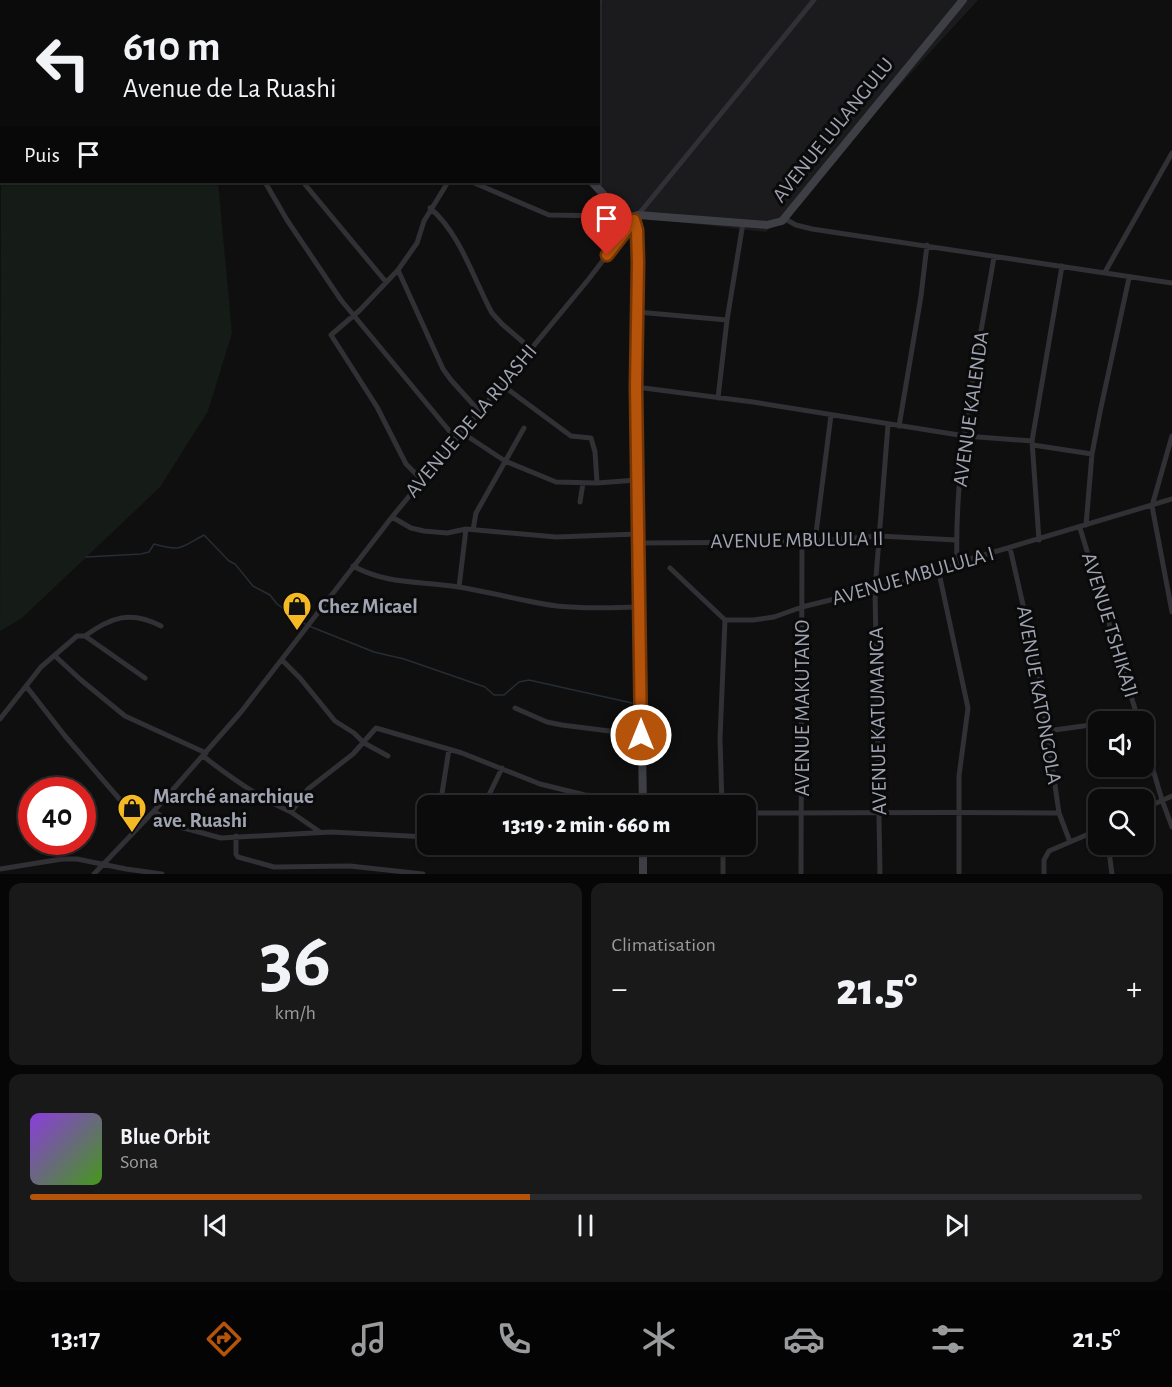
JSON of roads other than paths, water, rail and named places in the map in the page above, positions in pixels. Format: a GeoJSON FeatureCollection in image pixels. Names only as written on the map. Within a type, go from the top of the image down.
{"type":"FeatureCollection","features":[{"type":"Feature","properties":{"kind":"street","name":"AVENUE DE LA RUASHI"},"geometry":{"type":"LineString","coordinates":[[94,874],[205,754],[282,660],[392,517],[814,0]]}},
{"type":"Feature","properties":{"kind":"street","name":"AVENUE LULANGULU"},"geometry":{"type":"LineString","coordinates":[[635,217],[775,224],[785,219],[963,0]]}},
{"type":"Feature","properties":{"kind":"street"},"geometry":{"type":"LineString","coordinates":[[1105,272],[1172,153]]}},
{"type":"Feature","properties":{"kind":"street"},"geometry":{"type":"LineString","coordinates":[[266,183],[292,228],[354,315],[456,439]]}},
{"type":"Feature","properties":{"kind":"street"},"geometry":{"type":"LineString","coordinates":[[304,183],[386,282]]}},
{"type":"Feature","properties":{"kind":"street"},"geometry":{"type":"LineString","coordinates":[[422,480],[406,464],[377,407],[331,337],[332,332],[354,315],[398,270],[417,243],[430,208],[447,183]]}},
{"type":"Feature","properties":{"kind":"street"},"geometry":{"type":"LineString","coordinates":[[474,183],[555,216],[606,216],[616,208]]}},
{"type":"Feature","properties":{"kind":"street"},"geometry":{"type":"LineString","coordinates":[[593,183],[616,208],[635,217],[637,230],[636,387],[643,795]]}},
{"type":"Feature","properties":{"kind":"street"},"geometry":{"type":"LineString","coordinates":[[430,208],[440,216],[450,231],[492,313],[531,349]]}},
{"type":"Feature","properties":{"kind":"street"},"geometry":{"type":"LineString","coordinates":[[785,219],[796,225],[812,229],[1172,283]]}},
{"type":"Feature","properties":{"kind":"street"},"geometry":{"type":"LineString","coordinates":[[718,398],[727,320],[743,223]]}},
{"type":"Feature","properties":{"kind":"street"},"geometry":{"type":"LineString","coordinates":[[899,426],[921,296],[927,245]]}},
{"type":"Feature","properties":{"kind":"street","name":"AVENUE KALENDA"},"geometry":{"type":"LineString","coordinates":[[957,563],[956,540],[964,436],[994,257]]}},
{"type":"Feature","properties":{"kind":"street"},"geometry":{"type":"LineString","coordinates":[[1039,540],[1033,443],[1062,266]]}},
{"type":"Feature","properties":{"kind":"street"},"geometry":{"type":"LineString","coordinates":[[398,270],[443,369],[480,411]]}},
{"type":"Feature","properties":{"kind":"street"},"geometry":{"type":"LineString","coordinates":[[1083,526],[1092,454],[1129,278]]}},
{"type":"Feature","properties":{"kind":"street"},"geometry":{"type":"LineString","coordinates":[[637,312],[727,320]]}},
{"type":"Feature","properties":{"kind":"street"},"geometry":{"type":"LineString","coordinates":[[502,385],[571,436],[591,438],[595,452],[597,483]]}},
{"type":"Feature","properties":{"kind":"street"},"geometry":{"type":"LineString","coordinates":[[636,387],[964,436],[1033,443],[1092,454]]}},
{"type":"Feature","properties":{"kind":"street"},"geometry":{"type":"LineString","coordinates":[[815,541],[831,415]]}},
{"type":"Feature","properties":{"kind":"street","name":"AVENUE KATUMANGA"},"geometry":{"type":"LineString","coordinates":[[880,874],[875,590],[888,424]]}},
{"type":"Feature","properties":{"kind":"street"},"geometry":{"type":"LineString","coordinates":[[459,587],[470,530],[476,513],[524,428]]}},
{"type":"Feature","properties":{"kind":"street"},"geometry":{"type":"LineString","coordinates":[[461,432],[505,461],[556,482],[597,483],[637,480]]}},
{"type":"Feature","properties":{"kind":"street"},"geometry":{"type":"LineString","coordinates":[[1172,436],[1152,506],[1172,612]]}},
{"type":"Feature","properties":{"kind":"street"},"geometry":{"type":"LineString","coordinates":[[580,502],[583,483]]}},
{"type":"Feature","properties":{"kind":"street","name":"AVENUE MBULULA I"},"geometry":{"type":"LineString","coordinates":[[725,620],[764,619],[802,607],[939,573],[957,563],[1172,500]]}},
{"type":"Feature","properties":{"kind":"street","name":"AVENUE MBULULA II"},"geometry":{"type":"LineString","coordinates":[[392,517],[417,531],[470,530],[556,537],[802,542],[879,536],[956,540]]}},
{"type":"Feature","properties":{"kind":"street","name":"AVENUE TSHIKAJI"},"geometry":{"type":"LineString","coordinates":[[1083,526],[1136,711]]}},
{"type":"Feature","properties":{"kind":"street","name":"AVENUE MAKUTANO"},"geometry":{"type":"LineString","coordinates":[[801,874],[802,542]]}},
{"type":"Feature","properties":{"kind":"street","name":"AVENUE KATONGOLA"},"geometry":{"type":"LineString","coordinates":[[1010,548],[1034,647],[1059,813],[1070,842]]}},
{"type":"Feature","properties":{"kind":"street"},"geometry":{"type":"LineString","coordinates":[[353,566],[382,579],[459,587],[558,606],[600,609],[640,607]]}},
{"type":"Feature","properties":{"kind":"street"},"geometry":{"type":"LineString","coordinates":[[670,568],[725,620],[720,738],[722,795]]}},
{"type":"Feature","properties":{"kind":"street"},"geometry":{"type":"LineString","coordinates":[[939,573],[968,708],[960,757],[959,874]]}},
{"type":"Feature","properties":{"kind":"street"},"geometry":{"type":"LineString","coordinates":[[0,719],[41,667],[73,639],[85,636],[105,623],[131,616],[148,620],[160,627]]}},
{"type":"Feature","properties":{"kind":"street"},"geometry":{"type":"LineString","coordinates":[[85,636],[135,674],[145,678]]}},
{"type":"Feature","properties":{"kind":"street"},"geometry":{"type":"LineString","coordinates":[[55,656],[125,716],[205,754],[241,784],[278,808],[291,812],[320,832]]}},
{"type":"Feature","properties":{"kind":"street"},"geometry":{"type":"LineString","coordinates":[[282,660],[335,721],[354,733],[364,743],[388,756]]}},
{"type":"Feature","properties":{"kind":"street"},"geometry":{"type":"LineString","coordinates":[[26,686],[65,736],[141,824]]}},
{"type":"Feature","properties":{"kind":"street"},"geometry":{"type":"LineString","coordinates":[[515,708],[546,722],[641,735]]}},
{"type":"Feature","properties":{"kind":"street"},"geometry":{"type":"LineString","coordinates":[[1047,731],[1088,725]]}},
{"type":"Feature","properties":{"kind":"street"},"geometry":{"type":"LineString","coordinates":[[291,812],[308,789],[352,756],[374,729],[378,728],[449,748],[535,783],[588,795]]}},
{"type":"Feature","properties":{"kind":"street"},"geometry":{"type":"LineString","coordinates":[[442,795],[449,748]]}},
{"type":"Feature","properties":{"kind":"street"},"geometry":{"type":"LineString","coordinates":[[489,795],[502,768]]}},
{"type":"Feature","properties":{"kind":"street"},"geometry":{"type":"LineString","coordinates":[[1154,773],[1172,827]]}},
{"type":"Feature","properties":{"kind":"street"},"geometry":{"type":"LineString","coordinates":[[1154,804],[1172,796]]}},
{"type":"Feature","properties":{"kind":"street"},"geometry":{"type":"LineString","coordinates":[[154,811],[168,822],[215,837],[320,832],[417,836]]}},
{"type":"Feature","properties":{"kind":"street"},"geometry":{"type":"LineString","coordinates":[[756,813],[880,814],[930,811],[1059,813]]}},
{"type":"Feature","properties":{"kind":"street"},"geometry":{"type":"LineString","coordinates":[[1044,874],[1046,854],[1088,834]]}},
{"type":"Feature","properties":{"kind":"street"},"geometry":{"type":"LineString","coordinates":[[236,836],[238,857],[265,866],[350,866],[423,874]]}},
{"type":"Feature","properties":{"kind":"street"},"geometry":{"type":"LineString","coordinates":[[643,855],[643,874]]}},
{"type":"Feature","properties":{"kind":"street"},"geometry":{"type":"LineString","coordinates":[[723,855],[723,874]]}},
{"type":"Feature","properties":{"kind":"street"},"geometry":{"type":"LineString","coordinates":[[1109,855],[1112,874]]}},
{"type":"Feature","properties":{"kind":"street"},"geometry":{"type":"LineString","coordinates":[[0,869],[62,859],[88,860],[162,874]]}},
{"type":"Feature","properties":{"kind":"waterway"},"geometry":{"type":"LineString","coordinates":[[86,557],[141,554],[149,552],[154,544],[176,548],[185,546],[204,535],[229,561],[235,564],[253,586],[270,595],[277,604],[305,624]]}},
{"type":"Feature","properties":{"kind":"waterway"},"geometry":{"type":"LineString","coordinates":[[309,626],[374,652],[404,659],[485,687],[494,695],[504,695],[519,682],[529,680],[632,703]]}},
{"type":"Feature","properties":{"kind":"place","name":"Chez Micael"},"geometry":{"type":"Point","coordinates":[297,632]}},
{"type":"Feature","properties":{"kind":"place","name":"Marché anarchique ave. Ruashi"},"geometry":{"type":"Point","coordinates":[132,834]}}]}
